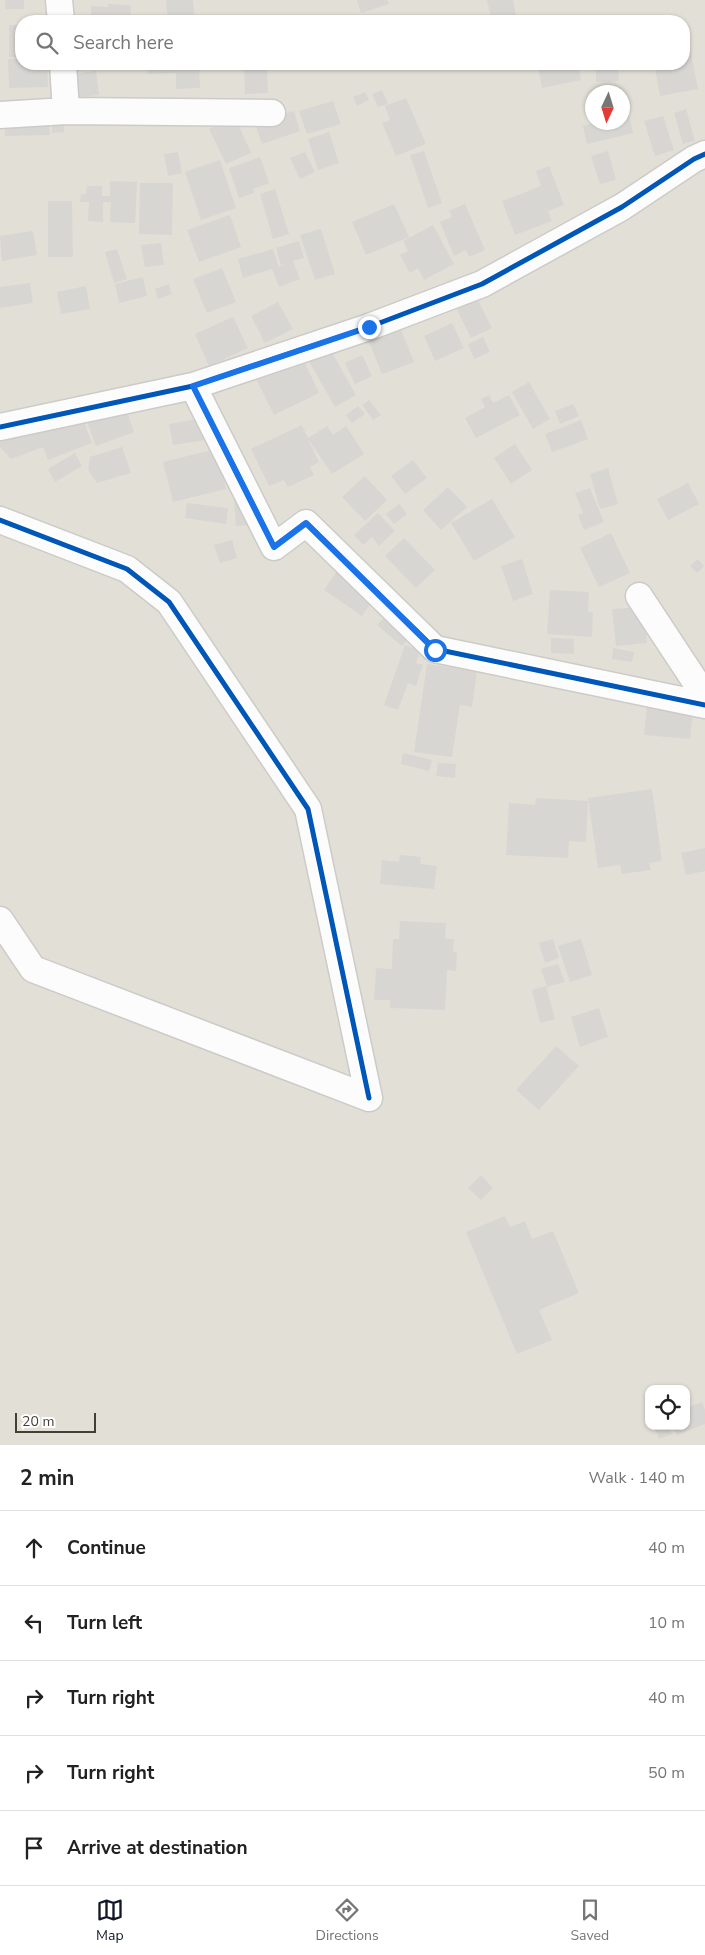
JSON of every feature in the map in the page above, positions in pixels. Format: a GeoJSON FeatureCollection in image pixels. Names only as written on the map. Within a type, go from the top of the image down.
{"type":"FeatureCollection","features":[{"type":"Feature","properties":{"kind":"street"},"geometry":{"type":"LineString","coordinates":[[59,0],[60,15]]}},
{"type":"Feature","properties":{"kind":"street"},"geometry":{"type":"LineString","coordinates":[[63,70],[66,111]]}},
{"type":"Feature","properties":{"kind":"street"},"geometry":{"type":"LineString","coordinates":[[0,115],[66,111],[272,113]]}},
{"type":"Feature","properties":{"kind":"street"},"geometry":{"type":"LineString","coordinates":[[0,427],[193,386],[369,327],[482,284],[622,207],[694,159],[705,154]]}},
{"type":"Feature","properties":{"kind":"street"},"geometry":{"type":"LineString","coordinates":[[193,386],[274,547],[306,523],[435,650],[705,705]]}},
{"type":"Feature","properties":{"kind":"street"},"geometry":{"type":"LineString","coordinates":[[0,520],[127,569],[169,602],[308,809],[369,1098],[33,969],[0,920]]}},
{"type":"Feature","properties":{"kind":"street"},"geometry":{"type":"LineString","coordinates":[[639,596],[705,696]]}},
{"type":"Feature","properties":{"kind":"shaded area"},"geometry":{"type":"Polygon","coordinates":[[[0,0],[705,0],[705,1445],[0,1445],[0,0]]]}},
{"type":"Feature","properties":{"kind":"building"},"geometry":{"type":"Polygon","coordinates":[[[5,0],[24,0],[24,9],[6,9],[5,0]]]}},
{"type":"Feature","properties":{"kind":"building"},"geometry":{"type":"Polygon","coordinates":[[[166,0],[193,0],[195,15],[167,15],[166,0]]]}},
{"type":"Feature","properties":{"kind":"building"},"geometry":{"type":"Polygon","coordinates":[[[357,0],[387,0],[389,4],[361,13],[357,0]]]}},
{"type":"Feature","properties":{"kind":"building"},"geometry":{"type":"Polygon","coordinates":[[[487,0],[513,0],[516,15],[491,15],[487,0]]]}},
{"type":"Feature","properties":{"kind":"building"},"geometry":{"type":"Polygon","coordinates":[[[108,4],[131,5],[130,15],[91,15],[91,6],[108,7],[108,4]]]}},
{"type":"Feature","properties":{"kind":"building"},"geometry":{"type":"Polygon","coordinates":[[[9,25],[15,25],[15,57],[9,57],[9,25]]]}},
{"type":"Feature","properties":{"kind":"building"},"geometry":{"type":"Polygon","coordinates":[[[690,48],[698,89],[660,96],[655,70],[690,70],[690,48]]]}},
{"type":"Feature","properties":{"kind":"building"},"geometry":{"type":"Polygon","coordinates":[[[8,59],[15,59],[15,70],[47,70],[48,87],[9,88],[8,59]]]}},
{"type":"Feature","properties":{"kind":"building"},"geometry":{"type":"Polygon","coordinates":[[[148,70],[199,70],[200,88],[176,89],[176,73],[148,74],[148,70]]]}},
{"type":"Feature","properties":{"kind":"building"},"geometry":{"type":"Polygon","coordinates":[[[244,70],[267,70],[268,93],[245,94],[244,70]]]}},
{"type":"Feature","properties":{"kind":"building"},"geometry":{"type":"Polygon","coordinates":[[[539,70],[579,70],[581,80],[542,88],[539,70]]]}},
{"type":"Feature","properties":{"kind":"building"},"geometry":{"type":"Polygon","coordinates":[[[596,70],[618,70],[619,81],[596,82],[596,70]]]}},
{"type":"Feature","properties":{"kind":"building"},"geometry":{"type":"Polygon","coordinates":[[[96,71],[99,95],[78,97],[75,74],[96,71]]]}},
{"type":"Feature","properties":{"kind":"building"},"geometry":{"type":"Polygon","coordinates":[[[382,90],[388,104],[378,107],[372,94],[382,90]]]}},
{"type":"Feature","properties":{"kind":"building"},"geometry":{"type":"Polygon","coordinates":[[[365,92],[369,100],[357,106],[353,97],[365,92]]]}},
{"type":"Feature","properties":{"kind":"building"},"geometry":{"type":"Polygon","coordinates":[[[406,98],[426,144],[396,156],[382,123],[390,120],[385,106],[406,98]]]}},
{"type":"Feature","properties":{"kind":"building"},"geometry":{"type":"Polygon","coordinates":[[[333,101],[341,124],[307,134],[299,111],[333,101]]]}},
{"type":"Feature","properties":{"kind":"building"},"geometry":{"type":"Polygon","coordinates":[[[686,109],[695,141],[683,144],[674,113],[686,109]]]}},
{"type":"Feature","properties":{"kind":"building"},"geometry":{"type":"Polygon","coordinates":[[[294,111],[300,131],[262,144],[255,124],[294,111]]]}},
{"type":"Feature","properties":{"kind":"building"},"geometry":{"type":"Polygon","coordinates":[[[663,116],[674,150],[655,156],[644,121],[663,116]]]}},
{"type":"Feature","properties":{"kind":"building"},"geometry":{"type":"Polygon","coordinates":[[[235,117],[251,153],[226,164],[209,129],[235,117]]]}},
{"type":"Feature","properties":{"kind":"building"},"geometry":{"type":"Polygon","coordinates":[[[64,119],[64,132],[52,133],[52,123],[49,123],[50,135],[5,136],[5,120],[64,119]]]}},
{"type":"Feature","properties":{"kind":"building"},"geometry":{"type":"Polygon","coordinates":[[[630,120],[633,133],[587,144],[583,126],[585,126],[585,130],[630,130],[630,120]]]}},
{"type":"Feature","properties":{"kind":"building"},"geometry":{"type":"Polygon","coordinates":[[[329,132],[339,163],[318,170],[308,139],[329,132]]]}},
{"type":"Feature","properties":{"kind":"building"},"geometry":{"type":"Polygon","coordinates":[[[424,151],[442,203],[428,208],[410,155],[424,151]]]}},
{"type":"Feature","properties":{"kind":"building"},"geometry":{"type":"Polygon","coordinates":[[[608,151],[616,180],[600,184],[591,156],[608,151]]]}},
{"type":"Feature","properties":{"kind":"building"},"geometry":{"type":"Polygon","coordinates":[[[178,152],[182,173],[168,176],[164,154],[178,152]]]}},
{"type":"Feature","properties":{"kind":"building"},"geometry":{"type":"Polygon","coordinates":[[[305,152],[315,172],[300,179],[290,158],[305,152]]]}},
{"type":"Feature","properties":{"kind":"building"},"geometry":{"type":"Polygon","coordinates":[[[260,157],[269,183],[253,189],[254,193],[239,198],[229,168],[260,157]]]}},
{"type":"Feature","properties":{"kind":"building"},"geometry":{"type":"Polygon","coordinates":[[[220,160],[236,208],[201,220],[185,172],[220,160]]]}},
{"type":"Feature","properties":{"kind":"building"},"geometry":{"type":"Polygon","coordinates":[[[549,166],[564,205],[548,211],[552,221],[515,235],[502,201],[541,186],[536,171],[549,166]]]}},
{"type":"Feature","properties":{"kind":"building"},"geometry":{"type":"Polygon","coordinates":[[[110,181],[137,182],[135,223],[110,222],[111,202],[103,202],[103,222],[88,221],[89,202],[80,202],[81,194],[86,194],[87,186],[102,186],[102,196],[110,196],[110,181]]]}},
{"type":"Feature","properties":{"kind":"building"},"geometry":{"type":"Polygon","coordinates":[[[140,183],[173,183],[172,235],[139,234],[140,183]]]}},
{"type":"Feature","properties":{"kind":"building"},"geometry":{"type":"Polygon","coordinates":[[[275,189],[289,234],[273,239],[260,194],[275,189]]]}},
{"type":"Feature","properties":{"kind":"building"},"geometry":{"type":"Polygon","coordinates":[[[48,201],[72,201],[73,257],[48,257],[48,201]]]}},
{"type":"Feature","properties":{"kind":"building"},"geometry":{"type":"Polygon","coordinates":[[[394,204],[409,237],[366,255],[352,222],[394,204]]]}},
{"type":"Feature","properties":{"kind":"building"},"geometry":{"type":"Polygon","coordinates":[[[465,204],[485,250],[469,257],[466,250],[454,256],[440,222],[452,217],[449,211],[465,204]]]}},
{"type":"Feature","properties":{"kind":"building"},"geometry":{"type":"Polygon","coordinates":[[[230,215],[241,247],[199,262],[187,230],[230,215]]]}},
{"type":"Feature","properties":{"kind":"building"},"geometry":{"type":"Polygon","coordinates":[[[433,225],[454,264],[424,280],[418,268],[410,273],[400,255],[408,251],[403,241],[433,225]]]}},
{"type":"Feature","properties":{"kind":"building"},"geometry":{"type":"Polygon","coordinates":[[[321,229],[335,274],[315,280],[300,235],[321,229]]]}},
{"type":"Feature","properties":{"kind":"building"},"geometry":{"type":"Polygon","coordinates":[[[33,231],[37,255],[2,261],[0,236],[33,231]]]}},
{"type":"Feature","properties":{"kind":"building"},"geometry":{"type":"Polygon","coordinates":[[[299,241],[304,258],[293,261],[300,279],[279,287],[272,269],[243,278],[238,259],[273,249],[279,267],[286,264],[281,265],[276,248],[299,241]]]}},
{"type":"Feature","properties":{"kind":"building"},"geometry":{"type":"Polygon","coordinates":[[[161,243],[164,265],[145,267],[141,245],[161,243]]]}},
{"type":"Feature","properties":{"kind":"building"},"geometry":{"type":"Polygon","coordinates":[[[117,249],[127,279],[114,283],[105,252],[117,249]]]}},
{"type":"Feature","properties":{"kind":"building"},"geometry":{"type":"Polygon","coordinates":[[[222,268],[236,302],[207,313],[193,279],[222,268]]]}},
{"type":"Feature","properties":{"kind":"building"},"geometry":{"type":"Polygon","coordinates":[[[143,277],[147,296],[119,303],[115,284],[143,277]]]}},
{"type":"Feature","properties":{"kind":"building"},"geometry":{"type":"Polygon","coordinates":[[[30,283],[33,303],[0,308],[0,287],[30,283]]]}},
{"type":"Feature","properties":{"kind":"building"},"geometry":{"type":"Polygon","coordinates":[[[169,284],[172,294],[158,299],[155,289],[169,284]]]}},
{"type":"Feature","properties":{"kind":"building"},"geometry":{"type":"Polygon","coordinates":[[[86,286],[90,309],[61,314],[57,292],[86,286]]]}},
{"type":"Feature","properties":{"kind":"building"},"geometry":{"type":"Polygon","coordinates":[[[476,296],[492,328],[471,338],[455,306],[476,296]]]}},
{"type":"Feature","properties":{"kind":"building"},"geometry":{"type":"Polygon","coordinates":[[[278,302],[293,329],[265,343],[251,316],[278,302]]]}},
{"type":"Feature","properties":{"kind":"building"},"geometry":{"type":"Polygon","coordinates":[[[233,317],[248,348],[209,366],[195,334],[233,317]]]}},
{"type":"Feature","properties":{"kind":"building"},"geometry":{"type":"Polygon","coordinates":[[[452,323],[464,348],[435,361],[424,336],[452,323]]]}},
{"type":"Feature","properties":{"kind":"building"},"geometry":{"type":"Polygon","coordinates":[[[399,325],[414,362],[382,374],[367,337],[399,325]]]}},
{"type":"Feature","properties":{"kind":"building"},"geometry":{"type":"Polygon","coordinates":[[[483,337],[490,352],[474,359],[468,344],[483,337]]]}},
{"type":"Feature","properties":{"kind":"building"},"geometry":{"type":"Polygon","coordinates":[[[327,344],[356,395],[335,407],[306,356],[327,344]]]}},
{"type":"Feature","properties":{"kind":"building"},"geometry":{"type":"Polygon","coordinates":[[[299,351],[319,393],[274,415],[253,373],[299,351]]]}},
{"type":"Feature","properties":{"kind":"building"},"geometry":{"type":"Polygon","coordinates":[[[362,355],[372,376],[355,384],[345,363],[362,355]]]}},
{"type":"Feature","properties":{"kind":"building"},"geometry":{"type":"Polygon","coordinates":[[[529,382],[550,419],[533,429],[512,392],[529,382]]]}},
{"type":"Feature","properties":{"kind":"building"},"geometry":{"type":"Polygon","coordinates":[[[489,395],[493,403],[509,395],[520,415],[476,438],[465,418],[485,407],[481,399],[489,395]]]}},
{"type":"Feature","properties":{"kind":"building"},"geometry":{"type":"Polygon","coordinates":[[[123,400],[134,432],[96,446],[84,414],[123,400]]]}},
{"type":"Feature","properties":{"kind":"building"},"geometry":{"type":"Polygon","coordinates":[[[369,400],[381,415],[373,420],[362,405],[369,400]]]}},
{"type":"Feature","properties":{"kind":"building"},"geometry":{"type":"Polygon","coordinates":[[[77,404],[92,443],[48,460],[43,447],[11,459],[0,447],[0,434],[77,404]]]}},
{"type":"Feature","properties":{"kind":"building"},"geometry":{"type":"Polygon","coordinates":[[[573,404],[579,416],[560,424],[555,411],[573,404]]]}},
{"type":"Feature","properties":{"kind":"building"},"geometry":{"type":"Polygon","coordinates":[[[358,406],[365,414],[352,423],[346,415],[358,406]]]}},
{"type":"Feature","properties":{"kind":"building"},"geometry":{"type":"Polygon","coordinates":[[[208,417],[212,439],[173,445],[169,424],[208,417]]]}},
{"type":"Feature","properties":{"kind":"building"},"geometry":{"type":"Polygon","coordinates":[[[581,420],[588,439],[552,452],[545,434],[581,420]]]}},
{"type":"Feature","properties":{"kind":"building"},"geometry":{"type":"Polygon","coordinates":[[[302,425],[308,438],[327,426],[333,435],[346,426],[364,454],[332,474],[308,439],[319,462],[310,467],[314,475],[288,487],[284,480],[269,486],[251,449],[302,425]]]}},
{"type":"Feature","properties":{"kind":"building"},"geometry":{"type":"Polygon","coordinates":[[[515,444],[532,470],[511,484],[494,458],[515,444]]]}},
{"type":"Feature","properties":{"kind":"building"},"geometry":{"type":"Polygon","coordinates":[[[122,447],[131,473],[97,483],[88,470],[90,457],[122,447]]]}},
{"type":"Feature","properties":{"kind":"building"},"geometry":{"type":"Polygon","coordinates":[[[216,449],[226,489],[173,502],[163,462],[216,449]]]}},
{"type":"Feature","properties":{"kind":"building"},"geometry":{"type":"Polygon","coordinates":[[[75,453],[82,466],[55,482],[48,469],[75,453]]]}},
{"type":"Feature","properties":{"kind":"building"},"geometry":{"type":"Polygon","coordinates":[[[413,460],[427,478],[405,494],[391,476],[413,460]]]}},
{"type":"Feature","properties":{"kind":"building"},"geometry":{"type":"Polygon","coordinates":[[[608,468],[618,504],[600,509],[590,474],[608,468]]]}},
{"type":"Feature","properties":{"kind":"building"},"geometry":{"type":"Polygon","coordinates":[[[365,476],[387,500],[365,521],[342,497],[365,476]]]}},
{"type":"Feature","properties":{"kind":"building"},"geometry":{"type":"Polygon","coordinates":[[[688,483],[699,504],[668,520],[657,499],[688,483]]]}},
{"type":"Feature","properties":{"kind":"building"},"geometry":{"type":"Polygon","coordinates":[[[448,487],[467,507],[441,530],[423,510],[448,487]]]}},
{"type":"Feature","properties":{"kind":"building"},"geometry":{"type":"Polygon","coordinates":[[[590,488],[604,522],[584,530],[578,515],[583,513],[575,493],[590,488]]]}},
{"type":"Feature","properties":{"kind":"building"},"geometry":{"type":"Polygon","coordinates":[[[263,498],[265,524],[236,526],[234,500],[263,498]]]}},
{"type":"Feature","properties":{"kind":"building"},"geometry":{"type":"Polygon","coordinates":[[[492,499],[515,537],[474,561],[451,523],[492,499]]]}},
{"type":"Feature","properties":{"kind":"building"},"geometry":{"type":"Polygon","coordinates":[[[187,503],[228,508],[226,524],[185,518],[187,503]]]}},
{"type":"Feature","properties":{"kind":"building"},"geometry":{"type":"Polygon","coordinates":[[[399,504],[407,514],[394,524],[386,514],[399,504]]]}},
{"type":"Feature","properties":{"kind":"building"},"geometry":{"type":"Polygon","coordinates":[[[378,513],[395,531],[379,546],[372,537],[363,545],[354,535],[378,513]]]}},
{"type":"Feature","properties":{"kind":"building"},"geometry":{"type":"Polygon","coordinates":[[[611,533],[630,573],[599,587],[580,548],[611,533]]]}},
{"type":"Feature","properties":{"kind":"building"},"geometry":{"type":"Polygon","coordinates":[[[404,538],[435,570],[416,588],[385,556],[404,538]]]}},
{"type":"Feature","properties":{"kind":"building"},"geometry":{"type":"Polygon","coordinates":[[[232,540],[237,558],[220,563],[214,545],[232,540]]]}},
{"type":"Feature","properties":{"kind":"building"},"geometry":{"type":"Polygon","coordinates":[[[522,559],[533,594],[513,601],[501,566],[522,559]]]}},
{"type":"Feature","properties":{"kind":"building"},"geometry":{"type":"Polygon","coordinates":[[[698,559],[704,566],[697,573],[690,566],[698,559]]]}},
{"type":"Feature","properties":{"kind":"building"},"geometry":{"type":"Polygon","coordinates":[[[337,571],[383,586],[362,616],[324,590],[337,571]]]}},
{"type":"Feature","properties":{"kind":"building"},"geometry":{"type":"Polygon","coordinates":[[[550,590],[589,592],[588,612],[593,612],[592,637],[547,634],[550,590]]]}},
{"type":"Feature","properties":{"kind":"building"},"geometry":{"type":"Polygon","coordinates":[[[400,600],[425,621],[402,646],[377,625],[400,600]]]}},
{"type":"Feature","properties":{"kind":"building"},"geometry":{"type":"Polygon","coordinates":[[[644,607],[647,643],[616,646],[612,609],[644,607]]]}},
{"type":"Feature","properties":{"kind":"building"},"geometry":{"type":"Polygon","coordinates":[[[551,638],[574,639],[574,654],[551,653],[551,638]]]}},
{"type":"Feature","properties":{"kind":"building"},"geometry":{"type":"Polygon","coordinates":[[[405,645],[420,651],[416,663],[423,665],[416,686],[408,683],[398,710],[384,705],[405,645]]]}},
{"type":"Feature","properties":{"kind":"building"},"geometry":{"type":"Polygon","coordinates":[[[613,648],[634,652],[632,662],[612,659],[613,648]]]}},
{"type":"Feature","properties":{"kind":"building"},"geometry":{"type":"Polygon","coordinates":[[[427,664],[477,671],[472,707],[460,705],[452,757],[414,752],[427,664]]]}},
{"type":"Feature","properties":{"kind":"building"},"geometry":{"type":"Polygon","coordinates":[[[648,698],[694,702],[690,739],[644,735],[648,698]]]}},
{"type":"Feature","properties":{"kind":"building"},"geometry":{"type":"Polygon","coordinates":[[[403,753],[432,760],[429,771],[401,764],[403,753]]]}},
{"type":"Feature","properties":{"kind":"building"},"geometry":{"type":"Polygon","coordinates":[[[438,763],[456,764],[455,778],[436,776],[438,763]]]}},
{"type":"Feature","properties":{"kind":"building"},"geometry":{"type":"Polygon","coordinates":[[[652,789],[662,861],[649,863],[651,870],[622,874],[620,865],[598,868],[588,798],[652,789]]]}},
{"type":"Feature","properties":{"kind":"building"},"geometry":{"type":"Polygon","coordinates":[[[536,798],[588,801],[586,842],[569,841],[568,858],[506,855],[509,803],[535,805],[536,798]]]}},
{"type":"Feature","properties":{"kind":"building"},"geometry":{"type":"Polygon","coordinates":[[[705,848],[705,871],[686,875],[681,853],[705,848]]]}},
{"type":"Feature","properties":{"kind":"building"},"geometry":{"type":"Polygon","coordinates":[[[400,855],[421,857],[420,864],[437,866],[434,889],[380,884],[382,860],[399,862],[400,855]]]}},
{"type":"Feature","properties":{"kind":"building"},"geometry":{"type":"Polygon","coordinates":[[[400,921],[446,923],[445,939],[454,939],[453,952],[457,952],[456,971],[447,970],[445,1010],[390,1008],[390,1000],[374,1000],[376,968],[392,969],[393,939],[399,939],[400,921]]]}},
{"type":"Feature","properties":{"kind":"building"},"geometry":{"type":"Polygon","coordinates":[[[553,939],[559,958],[545,963],[539,943],[553,939]]]}},
{"type":"Feature","properties":{"kind":"building"},"geometry":{"type":"Polygon","coordinates":[[[581,939],[592,975],[570,982],[558,946],[581,939]]]}},
{"type":"Feature","properties":{"kind":"building"},"geometry":{"type":"Polygon","coordinates":[[[558,964],[565,982],[547,987],[541,969],[558,964]]]}},
{"type":"Feature","properties":{"kind":"building"},"geometry":{"type":"Polygon","coordinates":[[[546,986],[555,1019],[540,1023],[532,990],[546,986]]]}},
{"type":"Feature","properties":{"kind":"building"},"geometry":{"type":"Polygon","coordinates":[[[599,1008],[608,1037],[580,1047],[571,1017],[599,1008]]]}},
{"type":"Feature","properties":{"kind":"building"},"geometry":{"type":"Polygon","coordinates":[[[556,1046],[579,1066],[539,1110],[516,1090],[556,1046]]]}},
{"type":"Feature","properties":{"kind":"building"},"geometry":{"type":"Polygon","coordinates":[[[481,1175],[493,1188],[481,1200],[468,1188],[481,1175]]]}},
{"type":"Feature","properties":{"kind":"building"},"geometry":{"type":"Polygon","coordinates":[[[505,1216],[510,1227],[525,1221],[532,1239],[553,1231],[579,1293],[539,1310],[552,1340],[517,1354],[466,1232],[505,1216]]]}},
{"type":"Feature","properties":{"kind":"building"},"geometry":{"type":"Polygon","coordinates":[[[702,1402],[705,1410],[705,1424],[690,1430],[690,1406],[702,1402]]]}},
{"type":"Feature","properties":{"kind":"building"},"geometry":{"type":"Polygon","coordinates":[[[656,1430],[670,1430],[672,1434],[659,1439],[656,1430]]]}},
{"type":"Feature","properties":{"kind":"building"},"geometry":{"type":"Polygon","coordinates":[[[675,1430],[690,1430],[677,1435],[675,1430]]]}},
{"type":"Feature","properties":{"kind":"cycle path"},"geometry":{"type":"LineString","coordinates":[[0,427],[193,386],[369,327],[482,284],[622,207],[694,159],[705,154]]}},
{"type":"Feature","properties":{"kind":"cycle path"},"geometry":{"type":"LineString","coordinates":[[193,386],[274,547],[306,523],[435,649],[705,705]]}},
{"type":"Feature","properties":{"kind":"cycle path"},"geometry":{"type":"LineString","coordinates":[[0,520],[127,569],[169,602],[308,809],[369,1098]]}},
{"type":"Feature","properties":{"kind":"route"},"geometry":{"type":"LineString","coordinates":[[369,327],[193,386],[274,547],[306,523],[435,650]]}}]}
